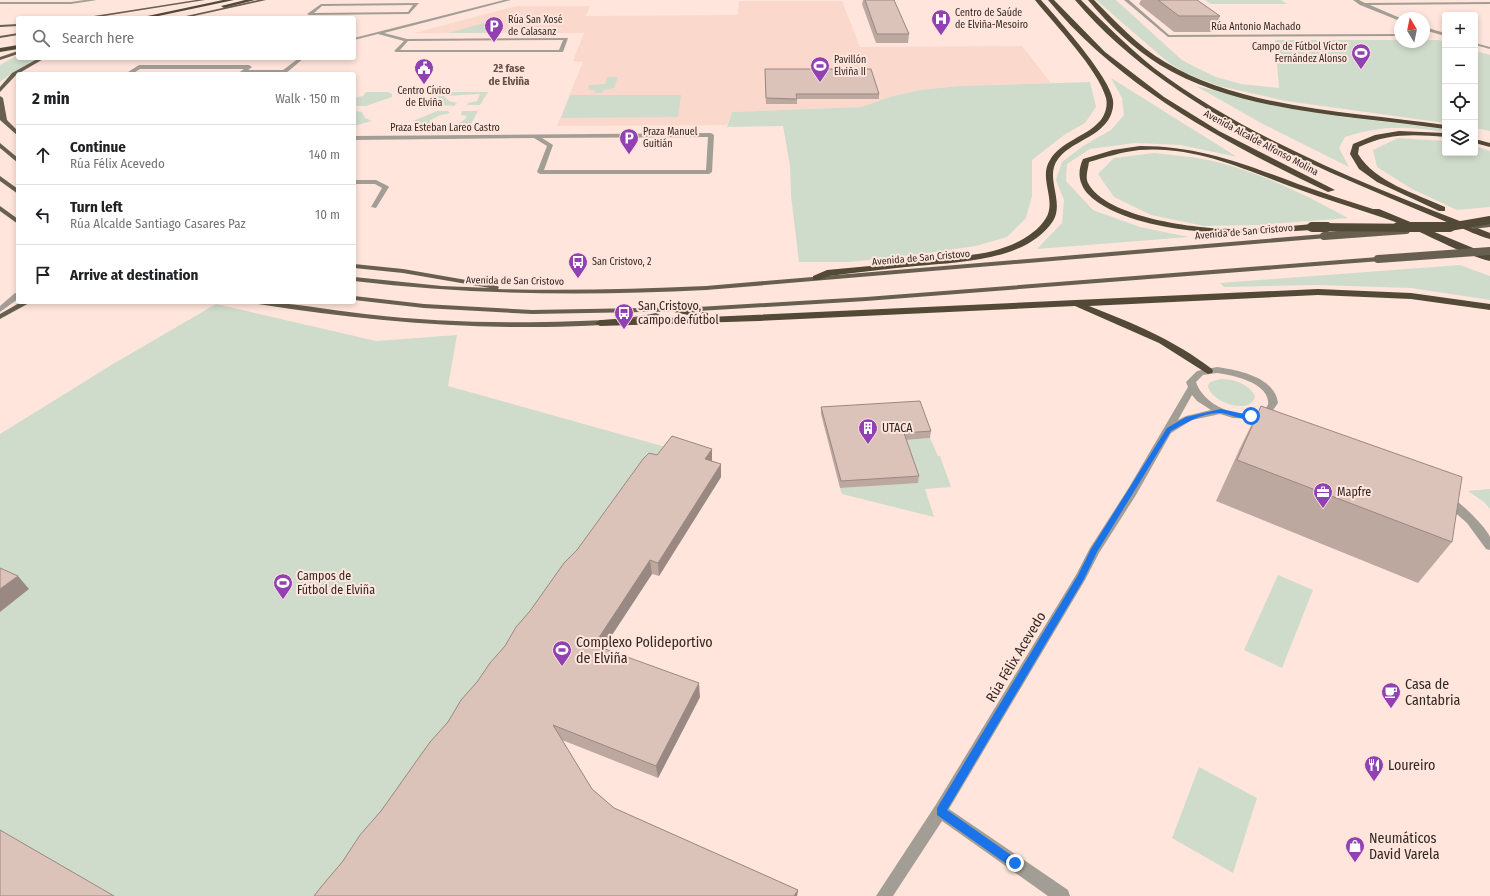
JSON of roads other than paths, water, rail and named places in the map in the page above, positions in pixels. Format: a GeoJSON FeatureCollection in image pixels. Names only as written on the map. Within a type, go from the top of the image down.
{"type":"FeatureCollection","features":[{"type":"Feature","properties":{"kind":"highway"},"geometry":{"type":"LineString","coordinates":[[151,16],[231,0]]}},
{"type":"Feature","properties":{"kind":"highway"},"geometry":{"type":"LineString","coordinates":[[174,16],[252,0]]}},
{"type":"Feature","properties":{"kind":"highway"},"geometry":{"type":"LineString","coordinates":[[816,278],[827,273],[988,254],[1001,251],[1033,237],[1050,219],[1054,198],[1049,177],[1052,161],[1062,150],[1103,123],[1109,111],[1109,97],[1099,79],[1069,37],[1038,0]]}},
{"type":"Feature","properties":{"kind":"highway"},"geometry":{"type":"LineString","coordinates":[[1045,0],[1060,9]]}},
{"type":"Feature","properties":{"kind":"highway","name":"Avenida Alcalde Alfonso Molina"},"geometry":{"type":"LineString","coordinates":[[1051,0],[1125,72],[1159,97],[1189,116],[1269,160],[1383,215],[1490,258]]}},
{"type":"Feature","properties":{"kind":"highway","name":"Avenida Alcalde Alfonso Molina"},"geometry":{"type":"LineString","coordinates":[[1078,0],[1137,57],[1162,76],[1249,129],[1340,173],[1490,236]]}},
{"type":"Feature","properties":{"kind":"highway"},"geometry":{"type":"LineString","coordinates":[[1084,0],[1086,8]]}},
{"type":"Feature","properties":{"kind":"highway"},"geometry":{"type":"LineString","coordinates":[[1091,0],[1129,37],[1162,63],[1186,76],[1240,95],[1308,107],[1442,127]]}},
{"type":"Feature","properties":{"kind":"highway"},"geometry":{"type":"LineString","coordinates":[[1069,37],[1071,20]]}},
{"type":"Feature","properties":{"kind":"highway"},"geometry":{"type":"LineString","coordinates":[[1098,20],[1129,37]]}},
{"type":"Feature","properties":{"kind":"highway"},"geometry":{"type":"LineString","coordinates":[[0,45],[16,42]]}},
{"type":"Feature","properties":{"kind":"highway"},"geometry":{"type":"LineString","coordinates":[[0,50],[16,47]]}},
{"type":"Feature","properties":{"kind":"highway"},"geometry":{"type":"LineString","coordinates":[[1442,135],[1389,133],[1365,140],[1356,146],[1354,154],[1362,167],[1380,180],[1444,210],[1490,226]]}},
{"type":"Feature","properties":{"kind":"highway"},"geometry":{"type":"LineString","coordinates":[[1478,142],[1490,145]]}},
{"type":"Feature","properties":{"kind":"highway"},"geometry":{"type":"LineString","coordinates":[[1383,215],[1294,185],[1249,167],[1213,156],[1182,149],[1123,149],[1086,161],[1083,171],[1084,184],[1098,199],[1119,211],[1146,220],[1179,228],[1232,232],[1312,227],[1371,226],[1443,228],[1490,220]]}},
{"type":"Feature","properties":{"kind":"highway"},"geometry":{"type":"LineString","coordinates":[[600,323],[759,318],[1318,292],[1411,296],[1490,307]]}},
{"type":"Feature","properties":{"kind":"highway"},"geometry":{"type":"LineString","coordinates":[[1074,303],[1152,335],[1192,358],[1208,371]]}},
{"type":"Feature","properties":{"kind":"highway"},"geometry":{"type":"LineString","coordinates":[[677,310],[706,316],[759,318]]}},
{"type":"Feature","properties":{"kind":"main road"},"geometry":{"type":"LineString","coordinates":[[96,16],[203,0]]}},
{"type":"Feature","properties":{"kind":"main road"},"geometry":{"type":"LineString","coordinates":[[189,16],[264,0]]}},
{"type":"Feature","properties":{"kind":"main road"},"geometry":{"type":"LineString","coordinates":[[121,16],[191,2]]}},
{"type":"Feature","properties":{"kind":"main road"},"geometry":{"type":"LineString","coordinates":[[192,16],[207,12]]}},
{"type":"Feature","properties":{"kind":"main road"},"geometry":{"type":"LineString","coordinates":[[0,26],[16,25]]}},
{"type":"Feature","properties":{"kind":"main road"},"geometry":{"type":"LineString","coordinates":[[0,37],[16,34]]}},
{"type":"Feature","properties":{"kind":"main road"},"geometry":{"type":"LineString","coordinates":[[0,59],[16,53]]}},
{"type":"Feature","properties":{"kind":"main road"},"geometry":{"type":"LineString","coordinates":[[18,72],[39,60]]}},
{"type":"Feature","properties":{"kind":"main road"},"geometry":{"type":"LineString","coordinates":[[0,90],[16,73]]}},
{"type":"Feature","properties":{"kind":"main road"},"geometry":{"type":"LineString","coordinates":[[0,98],[2,119],[16,132]]}},
{"type":"Feature","properties":{"kind":"main road"},"geometry":{"type":"LineString","coordinates":[[0,145],[16,159]]}},
{"type":"Feature","properties":{"kind":"main road"},"geometry":{"type":"LineString","coordinates":[[0,178],[16,190]]}},
{"type":"Feature","properties":{"kind":"main road"},"geometry":{"type":"LineString","coordinates":[[0,208],[16,220]]}},
{"type":"Feature","properties":{"kind":"main road","name":"Avenida de San Cristovo"},"geometry":{"type":"LineString","coordinates":[[356,279],[452,290],[537,294],[618,293],[706,288],[1324,236],[1490,226]]}},
{"type":"Feature","properties":{"kind":"main road"},"geometry":{"type":"LineString","coordinates":[[356,298],[424,306],[532,312],[677,310],[866,299],[1490,251]]}},
{"type":"Feature","properties":{"kind":"main road"},"geometry":{"type":"LineString","coordinates":[[356,266],[403,271],[537,294]]}},
{"type":"Feature","properties":{"kind":"main road"},"geometry":{"type":"LineString","coordinates":[[0,317],[23,304]]}},
{"type":"Feature","properties":{"kind":"main road"},"geometry":{"type":"LineString","coordinates":[[271,304],[327,313],[415,322],[468,325],[600,323],[648,317],[677,310]]}},
{"type":"Feature","properties":{"kind":"street"},"geometry":{"type":"LineString","coordinates":[[0,3],[71,3],[95,0]]}},
{"type":"Feature","properties":{"kind":"street"},"geometry":{"type":"LineString","coordinates":[[356,38],[509,0]]}},
{"type":"Feature","properties":{"kind":"street","name":"Rúa Antonio Machado"},"geometry":{"type":"LineString","coordinates":[[1126,0],[1168,36],[1394,35]]}},
{"type":"Feature","properties":{"kind":"street"},"geometry":{"type":"LineString","coordinates":[[1355,0],[1394,17]]}},
{"type":"Feature","properties":{"kind":"street"},"geometry":{"type":"LineString","coordinates":[[1362,4],[1490,3]]}},
{"type":"Feature","properties":{"kind":"street"},"geometry":{"type":"LineString","coordinates":[[413,15],[417,4],[321,5],[309,14],[413,15],[426,21]]}},
{"type":"Feature","properties":{"kind":"street"},"geometry":{"type":"LineString","coordinates":[[1430,30],[1442,34]]}},
{"type":"Feature","properties":{"kind":"street"},"geometry":{"type":"LineString","coordinates":[[378,33],[407,40],[566,40],[561,51],[396,51],[407,40]]}},
{"type":"Feature","properties":{"kind":"street"},"geometry":{"type":"LineString","coordinates":[[1430,35],[1442,35]]}},
{"type":"Feature","properties":{"kind":"street"},"geometry":{"type":"LineString","coordinates":[[1478,45],[1490,48]]}},
{"type":"Feature","properties":{"kind":"street"},"geometry":{"type":"LineString","coordinates":[[285,72],[300,60]]}},
{"type":"Feature","properties":{"kind":"street"},"geometry":{"type":"LineString","coordinates":[[131,72],[139,67],[249,67],[243,72]]}},
{"type":"Feature","properties":{"kind":"street"},"geometry":{"type":"LineString","coordinates":[[535,136],[711,135],[709,172],[540,172],[550,145],[570,136]]}},
{"type":"Feature","properties":{"kind":"street"},"geometry":{"type":"LineString","coordinates":[[535,136],[550,145]]}},
{"type":"Feature","properties":{"kind":"street","name":"Praza Esteban Lareo Castro"},"geometry":{"type":"LineString","coordinates":[[356,138],[535,136]]}},
{"type":"Feature","properties":{"kind":"street"},"geometry":{"type":"LineString","coordinates":[[356,182],[376,182],[386,187],[374,207]]}},
{"type":"Feature","properties":{"kind":"street"},"geometry":{"type":"LineString","coordinates":[[0,302],[16,292]]}},
{"type":"Feature","properties":{"kind":"street"},"geometry":{"type":"LineString","coordinates":[[0,310],[16,298]]}},
{"type":"Feature","properties":{"kind":"street","name":"Rúa Félix Acevedo"},"geometry":{"type":"LineString","coordinates":[[1217,370],[1238,374],[1259,383],[1272,396],[1273,411],[1251,416],[1236,415],[1221,411],[1202,401],[1192,388],[1191,382],[1194,377],[1208,371],[1217,370]]}},
{"type":"Feature","properties":{"kind":"street","name":"Rúa Félix Acevedo"},"geometry":{"type":"LineString","coordinates":[[884,896],[940,811],[1081,577],[1094,551],[1169,430],[1192,388]]}},
{"type":"Feature","properties":{"kind":"street","name":"Rúa Félix Acevedo"},"geometry":{"type":"LineString","coordinates":[[1169,430],[1189,418],[1221,411]]}},
{"type":"Feature","properties":{"kind":"street"},"geometry":{"type":"LineString","coordinates":[[1251,416],[1278,427]]}},
{"type":"Feature","properties":{"kind":"street"},"geometry":{"type":"LineString","coordinates":[[1438,493],[1466,515],[1481,531],[1490,546]]}},
{"type":"Feature","properties":{"kind":"street"},"geometry":{"type":"LineString","coordinates":[[940,811],[1062,896]]}},
{"type":"Feature","properties":{"kind":"place","name":"Centro de Saúde de Elviña-Mesoiro"},"geometry":{"type":"Point","coordinates":[941,36]}},
{"type":"Feature","properties":{"kind":"place","name":"Rúa San Xosé de Calasanz"},"geometry":{"type":"Point","coordinates":[494,43]}},
{"type":"Feature","properties":{"kind":"place","name":"Campo de Fútbol Víctor Fernández Alonso"},"geometry":{"type":"Point","coordinates":[1361,70]}},
{"type":"Feature","properties":{"kind":"place","name":"Pavillón Elviña II"},"geometry":{"type":"Point","coordinates":[820,83]}},
{"type":"Feature","properties":{"kind":"place","name":"Centro Cívico de Elviña"},"geometry":{"type":"Point","coordinates":[424,85]}},
{"type":"Feature","properties":{"kind":"place","name":"Praza Manuel Guitián"},"geometry":{"type":"Point","coordinates":[629,155]}},
{"type":"Feature","properties":{"kind":"place","name":"San Cristovo, 2"},"geometry":{"type":"Point","coordinates":[578,279]}},
{"type":"Feature","properties":{"kind":"place","name":"San Cristovo, campo de fútbol"},"geometry":{"type":"Point","coordinates":[624,330]}},
{"type":"Feature","properties":{"kind":"place","name":"UTACA"},"geometry":{"type":"Point","coordinates":[868,445]}},
{"type":"Feature","properties":{"kind":"place","name":"Mapfre"},"geometry":{"type":"Point","coordinates":[1323,509]}},
{"type":"Feature","properties":{"kind":"place","name":"Campos de Fútbol de Elviña"},"geometry":{"type":"Point","coordinates":[283,600]}},
{"type":"Feature","properties":{"kind":"place","name":"Complexo Polideportivo de Elviña"},"geometry":{"type":"Point","coordinates":[562,667]}},
{"type":"Feature","properties":{"kind":"place","name":"Casa de Cantabria"},"geometry":{"type":"Point","coordinates":[1391,709]}},
{"type":"Feature","properties":{"kind":"place","name":"Loureiro"},"geometry":{"type":"Point","coordinates":[1374,782]}},
{"type":"Feature","properties":{"kind":"place","name":"Neumáticos David Varela"},"geometry":{"type":"Point","coordinates":[1355,863]}},
{"type":"Feature","properties":{"kind":"district","name":"2ª fase de Elviña"},"geometry":{"type":"Point","coordinates":[509,74]}}]}
